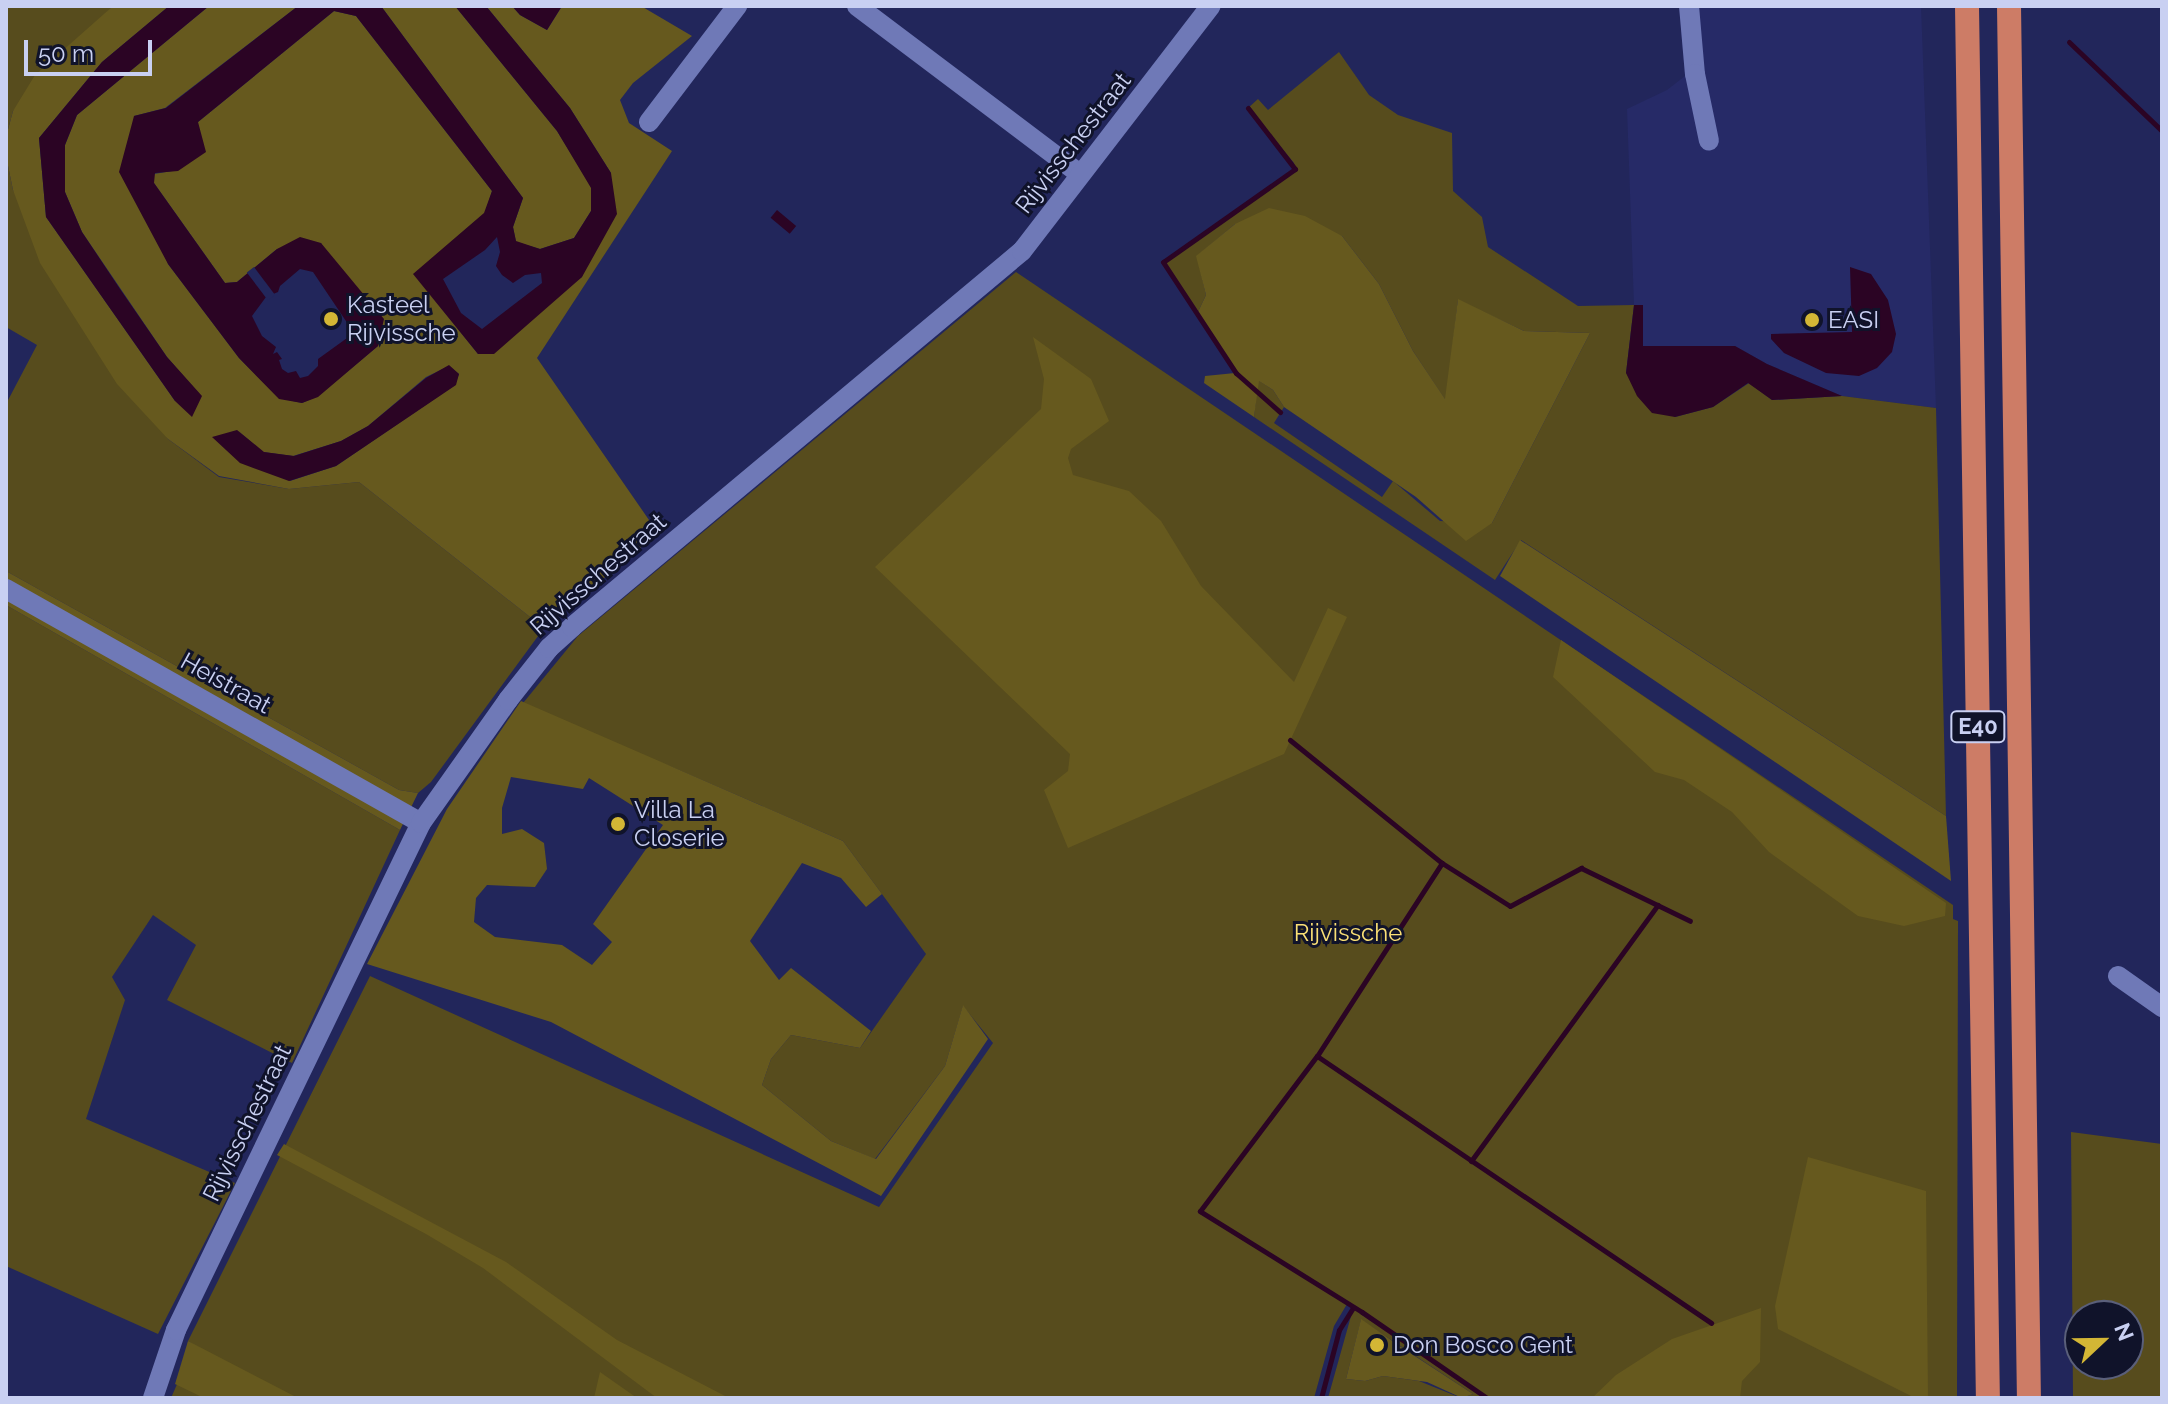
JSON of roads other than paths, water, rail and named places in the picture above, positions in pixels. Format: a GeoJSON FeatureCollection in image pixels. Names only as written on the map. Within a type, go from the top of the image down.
{"type":"FeatureCollection","features":[{"type":"Feature","properties":{"kind":"highway","name":"E40"},"geometry":{"type":"LineString","coordinates":[[1967,6],[1988,1398]]}},
{"type":"Feature","properties":{"kind":"highway","name":"E40"},"geometry":{"type":"LineString","coordinates":[[2009,6],[2029,1398]]}},
{"type":"Feature","properties":{"kind":"street"},"geometry":{"type":"LineString","coordinates":[[649,122],[737,6]]}},
{"type":"Feature","properties":{"kind":"street"},"geometry":{"type":"LineString","coordinates":[[857,6],[1080,174]]}},
{"type":"Feature","properties":{"kind":"street","name":"Rijvisschestraat"},"geometry":{"type":"LineString","coordinates":[[153,1398],[176,1330],[421,823],[508,700],[549,648],[1022,251],[1211,6]]}},
{"type":"Feature","properties":{"kind":"street"},"geometry":{"type":"LineString","coordinates":[[1689,6],[1691,49],[1709,141]]}},
{"type":"Feature","properties":{"kind":"street","name":"Heistraat"},"geometry":{"type":"LineString","coordinates":[[6,589],[421,823]]}},
{"type":"Feature","properties":{"kind":"street"},"geometry":{"type":"LineString","coordinates":[[2118,976],[2162,1007]]}},
{"type":"Feature","properties":{"kind":"waterway"},"geometry":{"type":"LineString","coordinates":[[2069,42],[2162,131]]}},
{"type":"Feature","properties":{"kind":"waterway"},"geometry":{"type":"LineString","coordinates":[[1248,108],[1295,169],[1163,262],[1236,373],[1280,412]]}},
{"type":"Feature","properties":{"kind":"waterway"},"geometry":{"type":"LineString","coordinates":[[1290,740],[1442,863]]}},
{"type":"Feature","properties":{"kind":"waterway"},"geometry":{"type":"LineString","coordinates":[[1487,1398],[1362,1312],[1200,1211],[1317,1056],[1442,863],[1510,906],[1581,868],[1690,921]]}},
{"type":"Feature","properties":{"kind":"waterway"},"geometry":{"type":"LineString","coordinates":[[1471,1161],[1658,905]]}},
{"type":"Feature","properties":{"kind":"waterway"},"geometry":{"type":"LineString","coordinates":[[1317,1056],[1711,1323]]}},
{"type":"Feature","properties":{"kind":"waterway"},"geometry":{"type":"LineString","coordinates":[[1321,1398],[1339,1330],[1353,1308]]}},
{"type":"Feature","properties":{"kind":"place","name":"Kasteel Rijvissche"},"geometry":{"type":"Point","coordinates":[331,319]}},
{"type":"Feature","properties":{"kind":"place","name":"EASI"},"geometry":{"type":"Point","coordinates":[1812,320]}},
{"type":"Feature","properties":{"kind":"place","name":"Villa La Closerie"},"geometry":{"type":"Point","coordinates":[618,824]}},
{"type":"Feature","properties":{"kind":"place","name":"Don Bosco Gent"},"geometry":{"type":"Point","coordinates":[1377,1345]}},
{"type":"Feature","properties":{"kind":"park label","name":"Rijvissche"},"geometry":{"type":"Point","coordinates":[1348,933]}}]}
